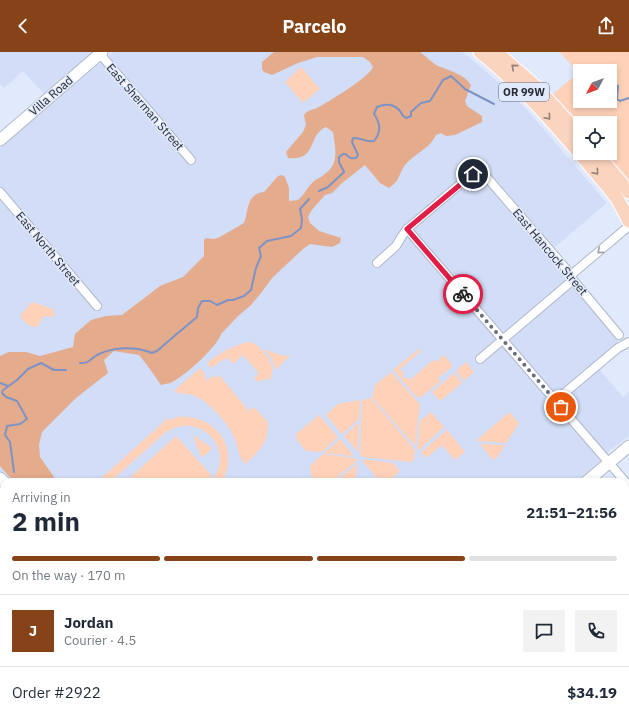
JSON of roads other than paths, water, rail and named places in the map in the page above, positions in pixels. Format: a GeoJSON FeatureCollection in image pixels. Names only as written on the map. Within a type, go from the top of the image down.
{"type":"FeatureCollection","features":[{"type":"Feature","properties":{"kind":"main road","name":"OR 99W"},"geometry":{"type":"LineString","coordinates":[[480,52],[530,97],[609,188],[618,200],[629,221]]}},
{"type":"Feature","properties":{"kind":"main road","name":"Villa Road"},"geometry":{"type":"LineString","coordinates":[[0,140],[101,53]]}},
{"type":"Feature","properties":{"kind":"main road","name":"OR 99W"},"geometry":{"type":"LineString","coordinates":[[498,53],[536,87],[573,127]]}},
{"type":"Feature","properties":{"kind":"main road"},"geometry":{"type":"LineString","coordinates":[[602,160],[629,192]]}},
{"type":"Feature","properties":{"kind":"main road"},"geometry":{"type":"LineString","coordinates":[[609,188],[629,202]]}},
{"type":"Feature","properties":{"kind":"main road"},"geometry":{"type":"LineString","coordinates":[[591,478],[629,446]]}},
{"type":"Feature","properties":{"kind":"street","name":"East Sherman Street"},"geometry":{"type":"LineString","coordinates":[[101,53],[191,160]]}},
{"type":"Feature","properties":{"kind":"street","name":"East Hancock Street"},"geometry":{"type":"LineString","coordinates":[[407,229],[467,179],[479,172],[486,176],[568,271],[572,278],[619,335]]}},
{"type":"Feature","properties":{"kind":"street","name":"East North Street"},"geometry":{"type":"LineString","coordinates":[[0,192],[97,306]]}},
{"type":"Feature","properties":{"kind":"street"},"geometry":{"type":"LineString","coordinates":[[480,359],[629,226]]}},
{"type":"Feature","properties":{"kind":"street"},"geometry":{"type":"LineString","coordinates":[[377,263],[396,246],[407,229],[622,478]]}},
{"type":"Feature","properties":{"kind":"street"},"geometry":{"type":"LineString","coordinates":[[555,401],[618,348],[629,342]]}},
{"type":"Feature","properties":{"kind":"waterway"},"geometry":{"type":"LineString","coordinates":[[319,191],[328,187],[344,172],[339,162],[339,157],[346,154],[350,158],[356,158],[358,155],[352,142],[353,138],[374,141],[379,131],[378,121],[374,114],[377,107],[389,105],[398,109],[406,118],[411,116],[411,112],[421,103],[430,101],[443,80],[451,76],[465,89],[494,104]]}},
{"type":"Feature","properties":{"kind":"waterway"},"geometry":{"type":"LineString","coordinates":[[617,85],[617,99]]}},
{"type":"Feature","properties":{"kind":"waterway"},"geometry":{"type":"LineString","coordinates":[[617,99],[620,101],[629,98]]}},
{"type":"Feature","properties":{"kind":"waterway"},"geometry":{"type":"LineString","coordinates":[[80,363],[88,362],[99,354],[111,350],[132,348],[152,353],[157,351],[197,317],[198,308],[202,301],[210,301],[217,305],[228,300],[233,300],[244,296],[251,290],[256,268],[261,256],[259,248],[267,241],[291,236],[301,228],[302,219],[300,209],[309,199]]}},
{"type":"Feature","properties":{"kind":"waterway"},"geometry":{"type":"LineString","coordinates":[[14,472],[10,442],[5,435],[7,426],[20,424],[27,419],[17,401],[6,397],[2,393],[3,390],[17,380],[28,369],[41,363],[54,370],[66,370]]}},
{"type":"Feature","properties":{"kind":"waterway"},"geometry":{"type":"LineString","coordinates":[[0,383],[8,386]]}}]}
